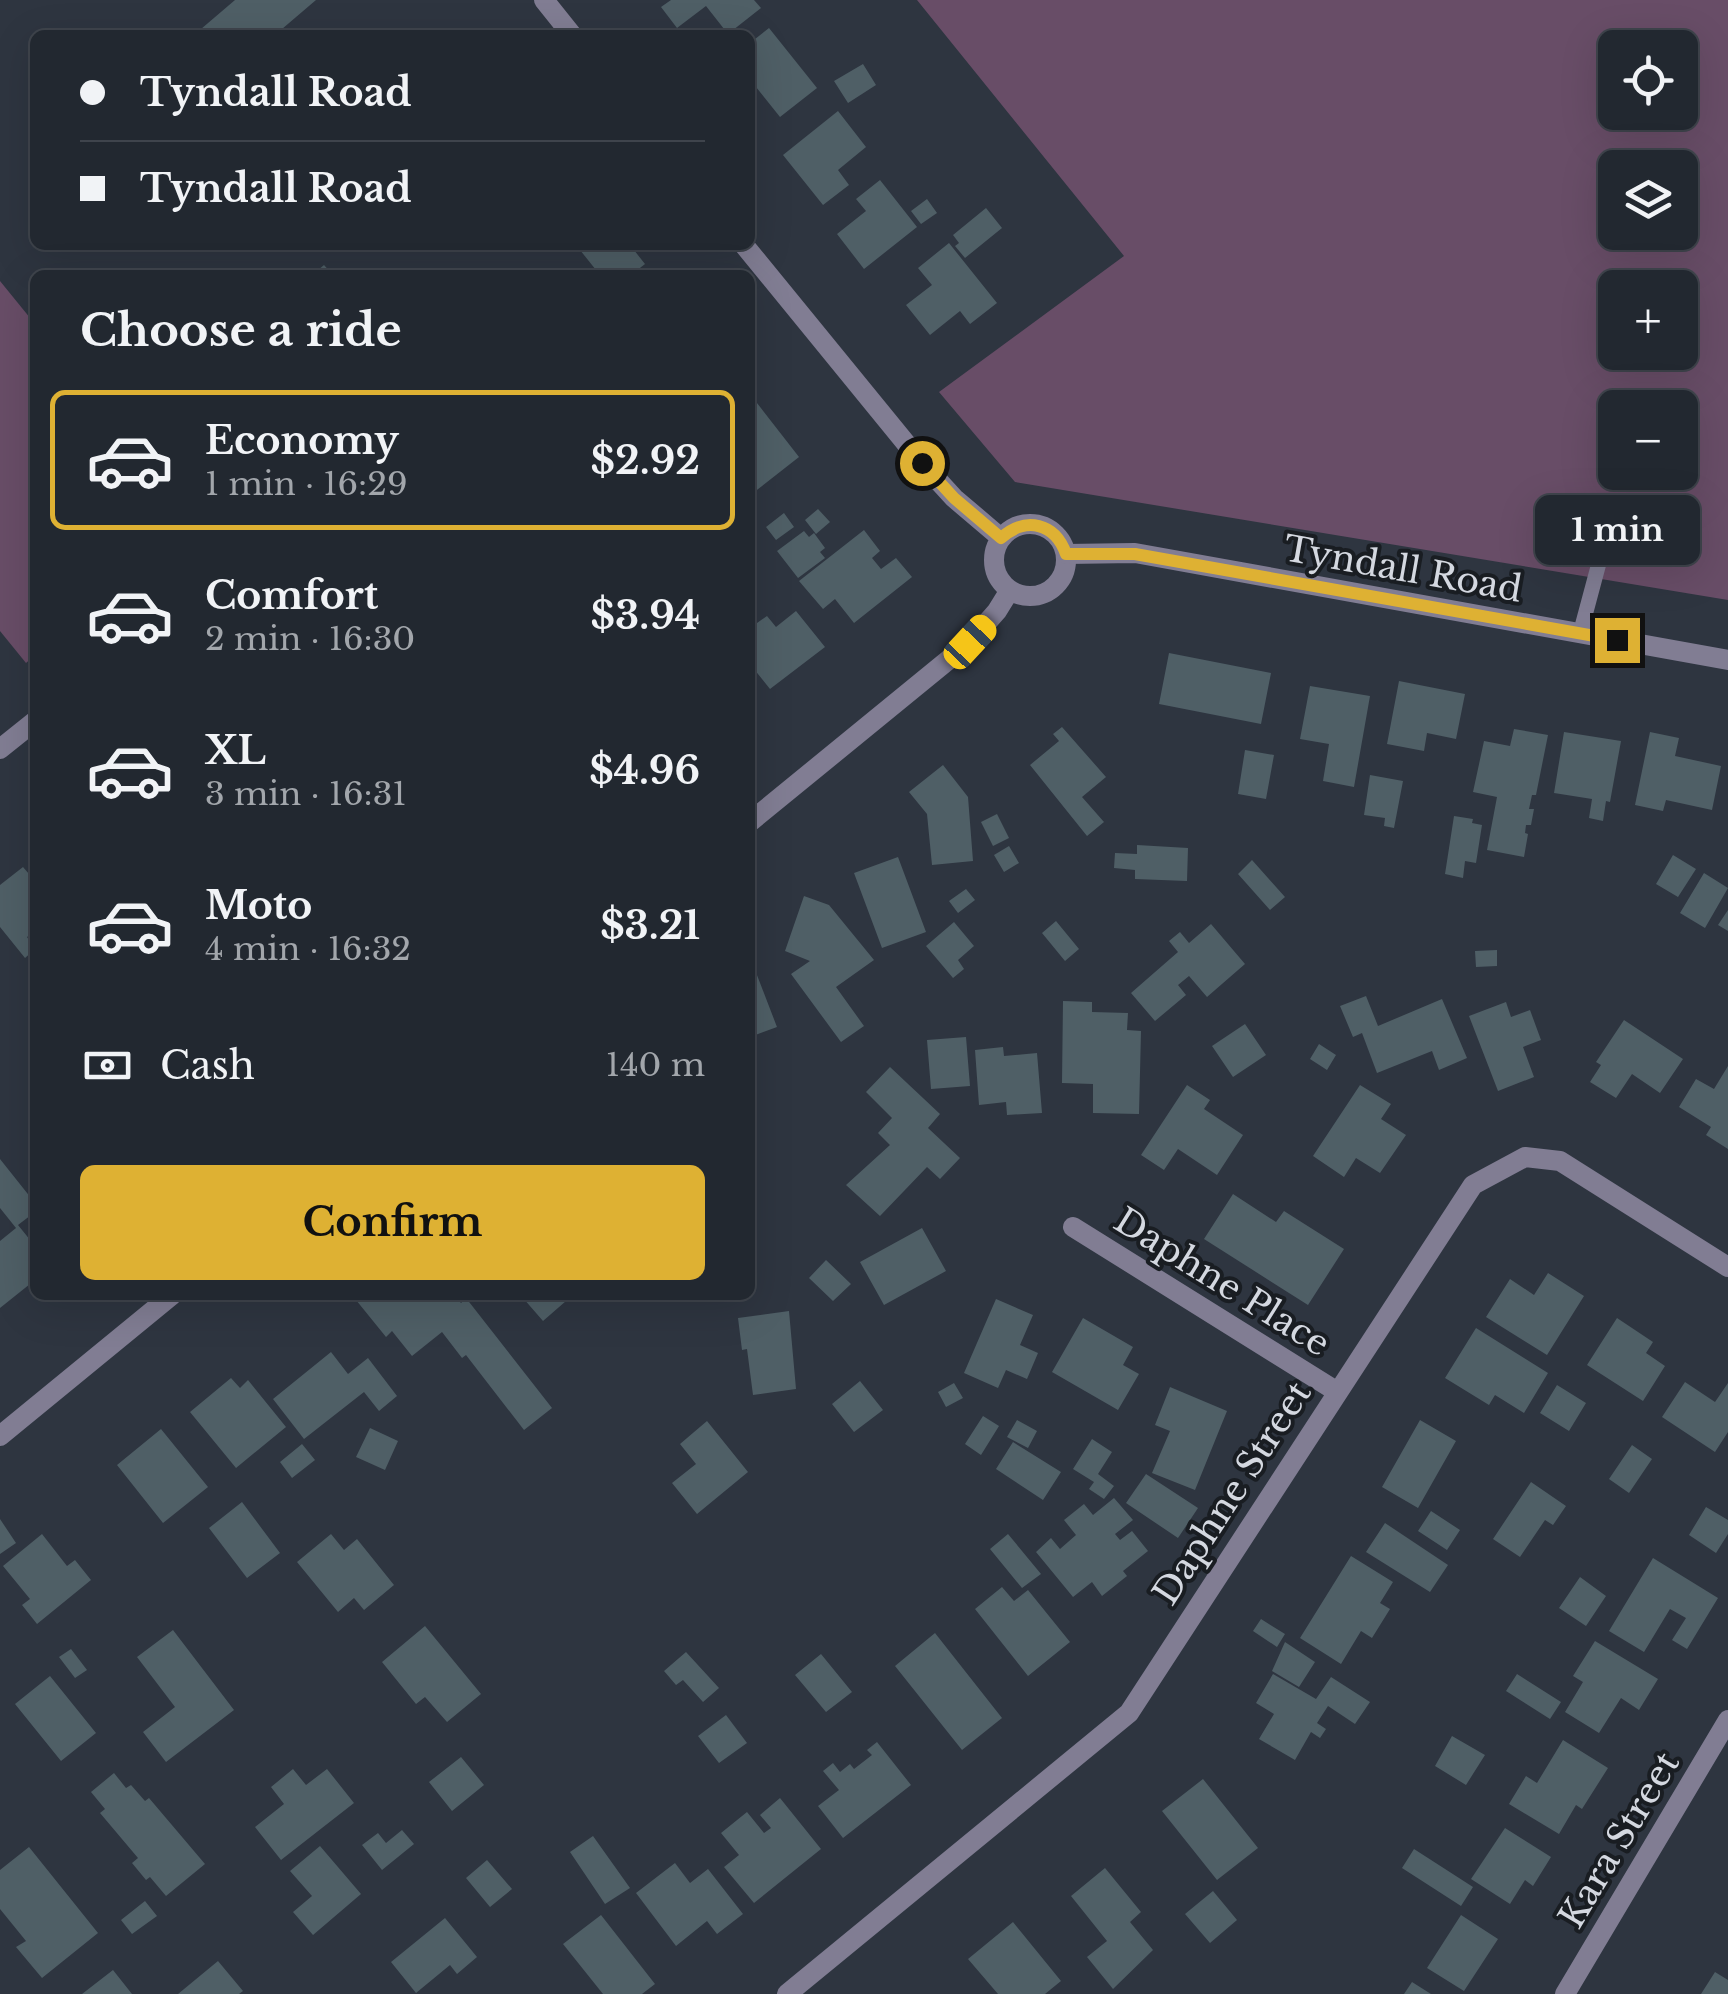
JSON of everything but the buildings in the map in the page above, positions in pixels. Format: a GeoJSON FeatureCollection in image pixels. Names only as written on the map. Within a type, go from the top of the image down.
{"type":"FeatureCollection","features":[{"type":"Feature","properties":{"kind":"street"},"geometry":{"type":"LineString","coordinates":[[544,0],[568,30]]}},
{"type":"Feature","properties":{"kind":"street"},"geometry":{"type":"LineString","coordinates":[[748,250],[922,463],[954,498],[1001,538]]}},
{"type":"Feature","properties":{"kind":"street"},"geometry":{"type":"LineString","coordinates":[[1021,525],[1044,527],[1055,534],[1066,554],[1062,578],[1054,587],[1033,596],[1010,590],[996,572],[996,549],[1001,538],[1021,525]]}},
{"type":"Feature","properties":{"kind":"street","name":"Tyndall Road"},"geometry":{"type":"LineString","coordinates":[[1066,554],[1135,554],[1728,660]]}},
{"type":"Feature","properties":{"kind":"street"},"geometry":{"type":"LineString","coordinates":[[755,818],[970,642],[1010,590]]}},
{"type":"Feature","properties":{"kind":"street"},"geometry":{"type":"LineString","coordinates":[[0,749],[30,725]]}},
{"type":"Feature","properties":{"kind":"street","name":"Daphne Street"},"geometry":{"type":"LineString","coordinates":[[787,1994],[1129,1713],[1473,1185],[1525,1157],[1560,1160],[1728,1267]]}},
{"type":"Feature","properties":{"kind":"street","name":"Daphne Place"},"geometry":{"type":"LineString","coordinates":[[1073,1227],[1336,1391]]}},
{"type":"Feature","properties":{"kind":"street"},"geometry":{"type":"LineString","coordinates":[[0,1436],[166,1300]]}},
{"type":"Feature","properties":{"kind":"street","name":"Kara Street"},"geometry":{"type":"LineString","coordinates":[[1565,1994],[1728,1720]]}},
{"type":"Feature","properties":{"kind":"lane"},"geometry":{"type":"LineString","coordinates":[[1580,634],[1599,563]]}},
{"type":"Feature","properties":{"kind":"shaded area"},"geometry":{"type":"Polygon","coordinates":[[[917,0],[1728,0],[1728,600],[1015,482],[939,392],[1124,256],[917,0]]]}},
{"type":"Feature","properties":{"kind":"shaded area"},"geometry":{"type":"Polygon","coordinates":[[[0,281],[30,318],[30,659],[26,663],[0,631],[0,281]]]}},
{"type":"Feature","properties":{"kind":"route"},"geometry":{"type":"LineString","coordinates":[[922,463],[954,498],[1001,538],[1021,525],[1033,524],[1055,534],[1066,554],[1135,554],[1617,640]]}}]}
